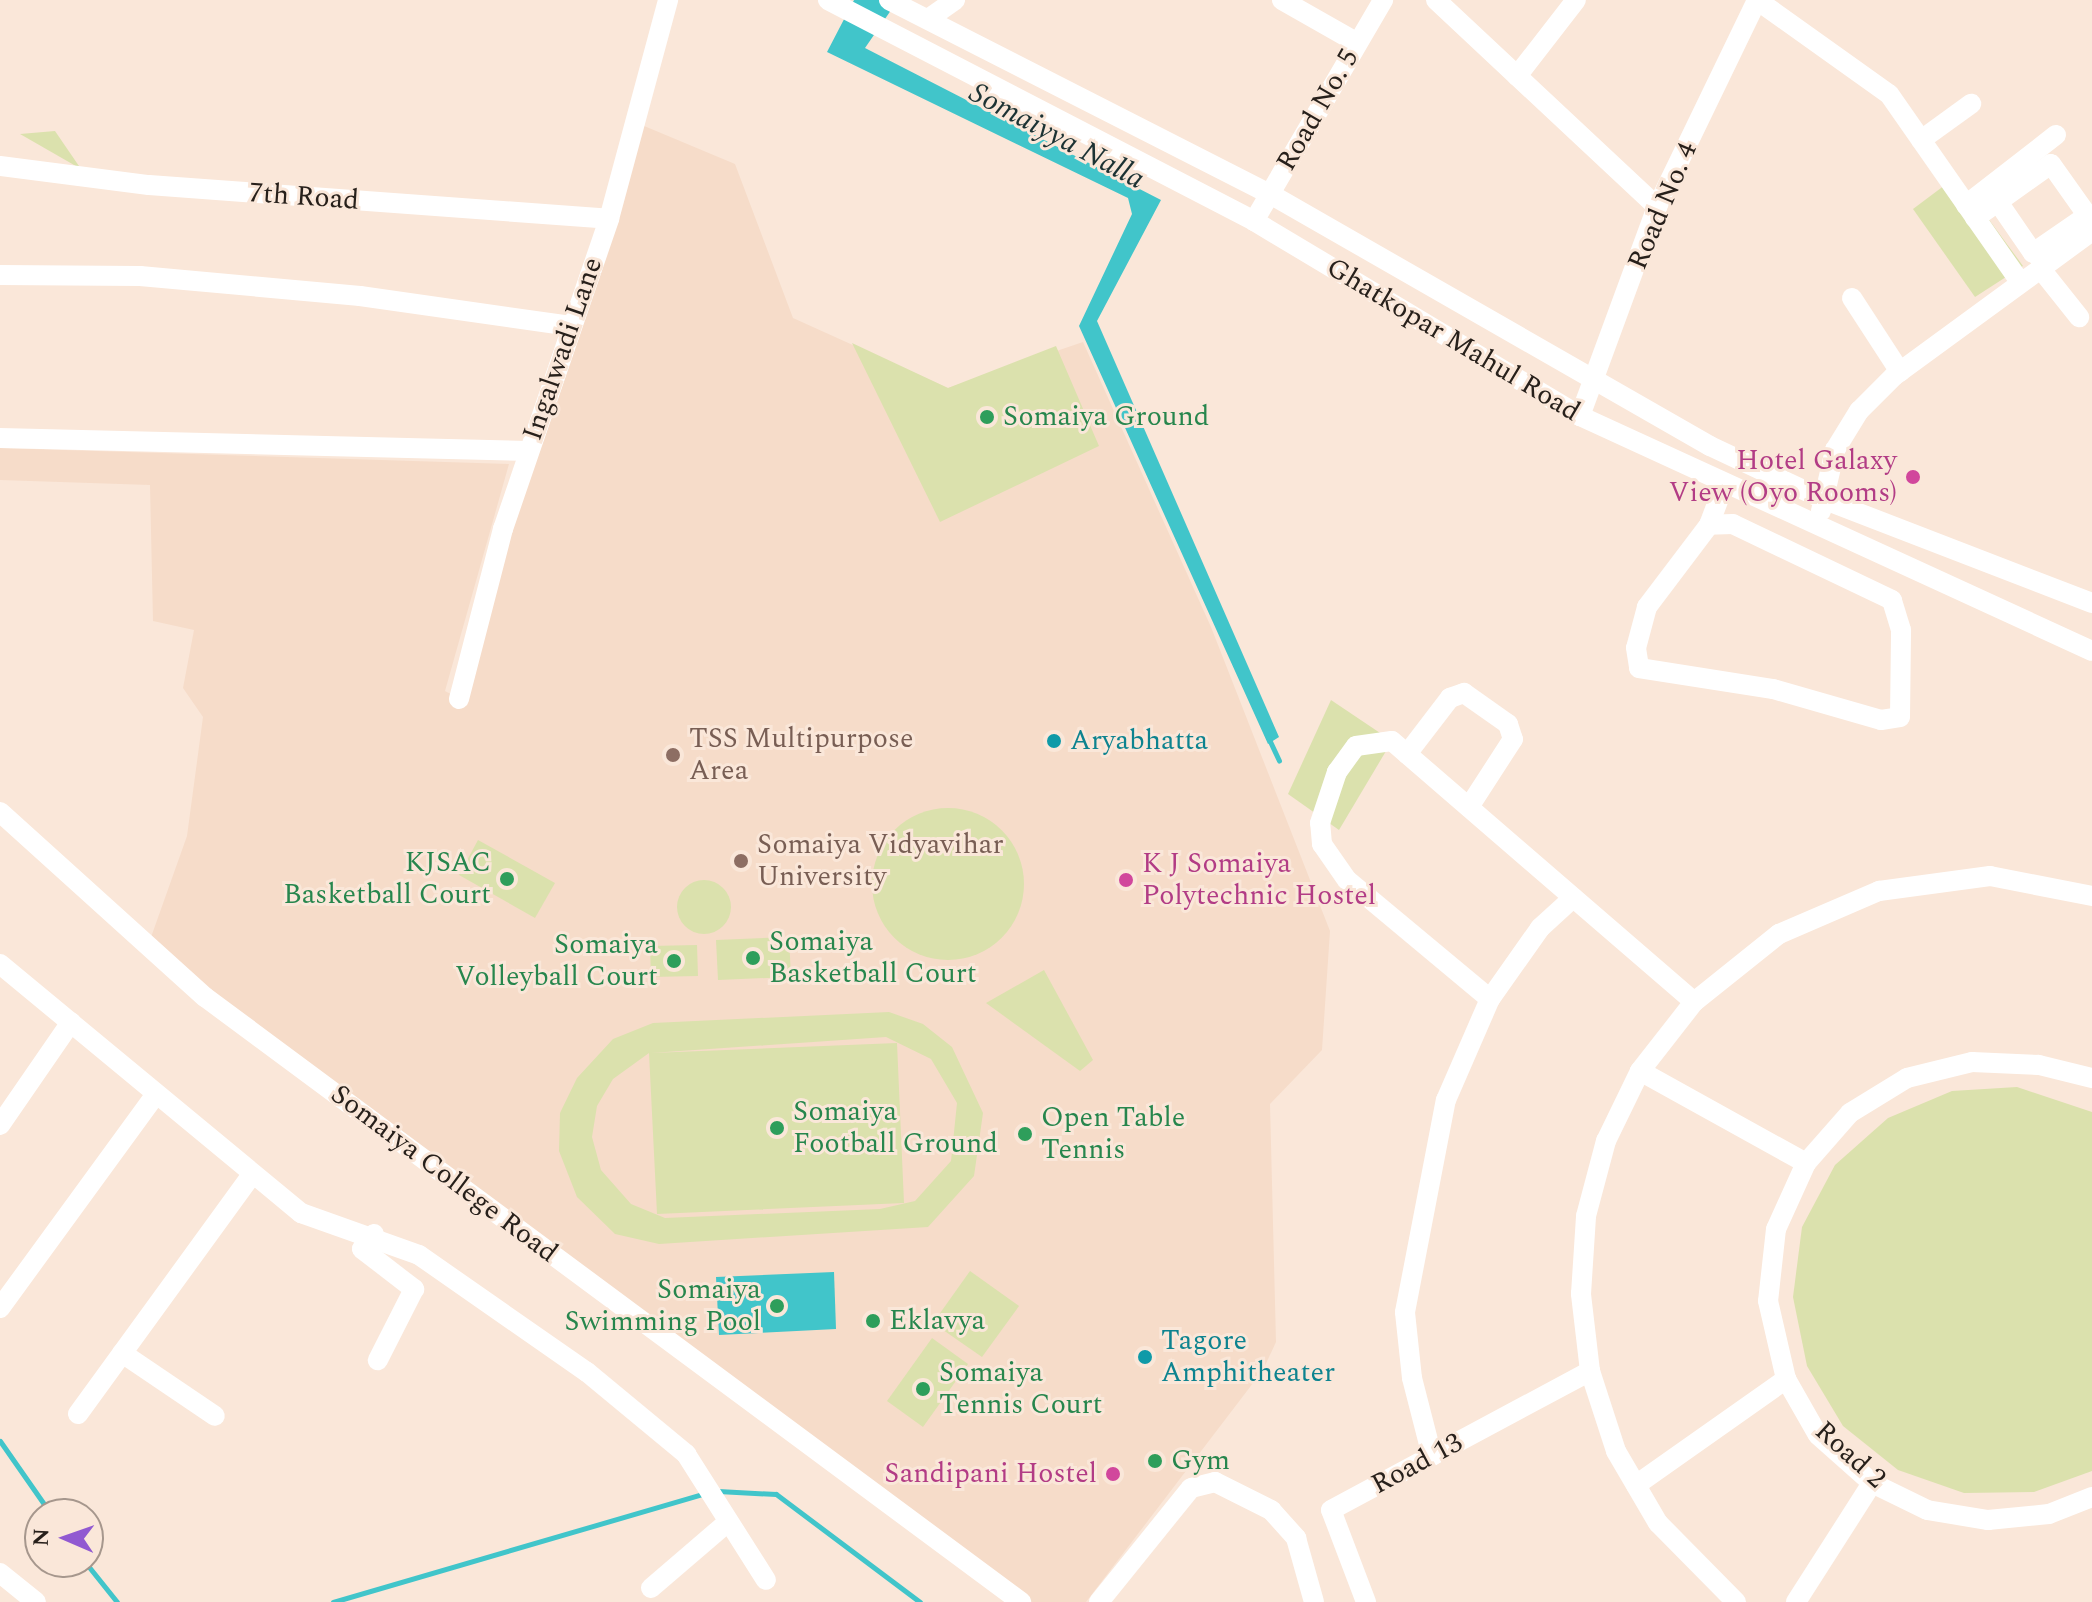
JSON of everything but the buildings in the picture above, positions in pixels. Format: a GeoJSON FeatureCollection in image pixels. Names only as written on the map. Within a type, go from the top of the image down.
{"type":"FeatureCollection","features":[{"type":"Feature","properties":{"kind":"street","name":"Ingalwadi Lane"},"geometry":{"type":"LineString","coordinates":[[459,699],[528,451],[609,219],[668,0]]}},
{"type":"Feature","properties":{"kind":"street"},"geometry":{"type":"LineString","coordinates":[[928,19],[955,0]]}},
{"type":"Feature","properties":{"kind":"street"},"geometry":{"type":"LineString","coordinates":[[1282,0],[1356,42]]}},
{"type":"Feature","properties":{"kind":"street","name":"Road No. 5"},"geometry":{"type":"LineString","coordinates":[[1254,221],[1383,0]]}},
{"type":"Feature","properties":{"kind":"street"},"geometry":{"type":"LineString","coordinates":[[1436,0],[1657,207]]}},
{"type":"Feature","properties":{"kind":"street"},"geometry":{"type":"LineString","coordinates":[[1517,76],[1576,0]]}},
{"type":"Feature","properties":{"kind":"street"},"geometry":{"type":"LineString","coordinates":[[1757,0],[1889,94],[2020,282]]}},
{"type":"Feature","properties":{"kind":"street","name":"Road No. 4"},"geometry":{"type":"LineString","coordinates":[[1580,416],[1595,386],[1657,207],[1757,0]]}},
{"type":"Feature","properties":{"kind":"street","name":"Ghatkopar Mahul Road"},"geometry":{"type":"LineString","coordinates":[[834,2],[891,29],[1254,221],[1580,416],[1724,485],[2092,651]]}},
{"type":"Feature","properties":{"kind":"street","name":"Ghatkopar Mahul Road"},"geometry":{"type":"LineString","coordinates":[[898,4],[1270,194],[1595,386],[1825,500],[2092,603]]}},
{"type":"Feature","properties":{"kind":"street"},"geometry":{"type":"LineString","coordinates":[[1921,140],[1971,104]]}},
{"type":"Feature","properties":{"kind":"street"},"geometry":{"type":"LineString","coordinates":[[1971,211],[2056,135]]}},
{"type":"Feature","properties":{"kind":"street"},"geometry":{"type":"LineString","coordinates":[[1971,211],[1998,202],[2051,164],[2091,223]]}},
{"type":"Feature","properties":{"kind":"street","name":"7th Road"},"geometry":{"type":"LineString","coordinates":[[0,166],[149,185],[609,219]]}},
{"type":"Feature","properties":{"kind":"street"},"geometry":{"type":"LineString","coordinates":[[1998,202],[2033,253],[2091,223]]}},
{"type":"Feature","properties":{"kind":"street"},"geometry":{"type":"LineString","coordinates":[[1817,525],[1835,450],[1859,411],[1900,372],[2040,268],[2091,223]]}},
{"type":"Feature","properties":{"kind":"street"},"geometry":{"type":"LineString","coordinates":[[2040,268],[2079,317]]}},
{"type":"Feature","properties":{"kind":"street"},"geometry":{"type":"LineString","coordinates":[[0,275],[140,276],[360,296],[571,326]]}},
{"type":"Feature","properties":{"kind":"street"},"geometry":{"type":"LineString","coordinates":[[1395,305],[1411,277]]}},
{"type":"Feature","properties":{"kind":"street"},"geometry":{"type":"LineString","coordinates":[[1852,298],[1900,372]]}},
{"type":"Feature","properties":{"kind":"street"},"geometry":{"type":"LineString","coordinates":[[0,438],[528,451]]}},
{"type":"Feature","properties":{"kind":"street"},"geometry":{"type":"LineString","coordinates":[[1709,525],[1733,524],[1892,600],[1901,630],[1900,717],[1881,720],[1773,689],[1639,668],[1636,648],[1647,607],[1709,525],[1724,485]]}},
{"type":"Feature","properties":{"kind":"street"},"geometry":{"type":"LineString","coordinates":[[1407,754],[1450,698],[1464,693],[1508,724],[1513,739],[1469,807]]}},
{"type":"Feature","properties":{"kind":"street"},"geometry":{"type":"LineString","coordinates":[[1490,999],[1347,880],[1322,844],[1320,823],[1346,757],[1374,739],[1407,754],[1694,1002]]}},
{"type":"Feature","properties":{"kind":"street","name":"Somaiya College Road"},"geometry":{"type":"LineString","coordinates":[[0,812],[205,997],[1021,1602]]}},
{"type":"Feature","properties":{"kind":"street"},"geometry":{"type":"LineString","coordinates":[[1736,1602],[1658,1523],[1636,1485],[1590,1371],[1581,1294],[1586,1216],[1606,1141],[1640,1071],[1694,1002],[1779,934],[1879,891],[1990,876],[2092,896]]}},
{"type":"Feature","properties":{"kind":"street"},"geometry":{"type":"LineString","coordinates":[[1432,1456],[1412,1378],[1407,1298],[1446,1100],[1490,999],[1540,928],[1573,898]]}},
{"type":"Feature","properties":{"kind":"street"},"geometry":{"type":"LineString","coordinates":[[0,964],[251,1176],[301,1213],[374,1234],[490,1299],[587,1372],[686,1454],[766,1580]]}},
{"type":"Feature","properties":{"kind":"street"},"geometry":{"type":"LineString","coordinates":[[0,1125],[71,1022]]}},
{"type":"Feature","properties":{"kind":"street","name":"Road 2"},"geometry":{"type":"LineString","coordinates":[[2092,1078],[2039,1065],[1972,1062],[1907,1078],[1850,1113],[1806,1163],[1776,1229],[1768,1301],[1786,1379],[1818,1435],[1872,1483],[1927,1510],[1988,1520],[2049,1514],[2092,1497]]}},
{"type":"Feature","properties":{"kind":"street"},"geometry":{"type":"LineString","coordinates":[[1640,1071],[1806,1163]]}},
{"type":"Feature","properties":{"kind":"street"},"geometry":{"type":"LineString","coordinates":[[0,1308],[156,1094]]}},
{"type":"Feature","properties":{"kind":"street"},"geometry":{"type":"LineString","coordinates":[[78,1414],[251,1176]]}},
{"type":"Feature","properties":{"kind":"street"},"geometry":{"type":"LineString","coordinates":[[374,1234],[362,1249],[414,1289],[378,1360]]}},
{"type":"Feature","properties":{"kind":"street"},"geometry":{"type":"LineString","coordinates":[[122,1353],[215,1416]]}},
{"type":"Feature","properties":{"kind":"street","name":"Road 13"},"geometry":{"type":"LineString","coordinates":[[1366,1602],[1331,1510],[1590,1371]]}},
{"type":"Feature","properties":{"kind":"street"},"geometry":{"type":"LineString","coordinates":[[1636,1485],[1786,1379]]}},
{"type":"Feature","properties":{"kind":"street"},"geometry":{"type":"LineString","coordinates":[[1099,1602],[1191,1488],[1215,1482],[1271,1510],[1296,1538],[1314,1602]]}},
{"type":"Feature","properties":{"kind":"street"},"geometry":{"type":"LineString","coordinates":[[1796,1602],[1872,1483]]}},
{"type":"Feature","properties":{"kind":"street"},"geometry":{"type":"LineString","coordinates":[[651,1588],[725,1516]]}},
{"type":"Feature","properties":{"kind":"street"},"geometry":{"type":"LineString","coordinates":[[0,1573],[36,1602]]}},
{"type":"Feature","properties":{"kind":"shaded area","name":"Somaiya Vidyavihar University"},"geometry":{"type":"Polygon","coordinates":[[[637,123],[735,164],[793,318],[948,388],[1083,342],[1211,627],[1330,931],[1322,1050],[1270,1104],[1276,1342],[1263,1370],[1086,1602],[1024,1602],[209,994],[150,940],[187,836],[203,717],[183,688],[194,630],[153,621],[150,485],[0,480],[0,448],[509,464],[445,691],[464,701],[506,531],[637,123]]]}},
{"type":"Feature","properties":{"kind":"green space"},"geometry":{"type":"Polygon","coordinates":[[[55,131],[81,169],[20,134],[55,131]]]}},
{"type":"Feature","properties":{"kind":"green space"},"geometry":{"type":"Polygon","coordinates":[[[1957,176],[2023,266],[1975,297],[1913,209],[1957,176]]]}},
{"type":"Feature","properties":{"kind":"green space","name":"Somaiya Ground"},"geometry":{"type":"Polygon","coordinates":[[[852,343],[948,388],[1056,346],[1099,446],[940,522],[852,343]]]}},
{"type":"Feature","properties":{"kind":"green space"},"geometry":{"type":"Polygon","coordinates":[[[1331,700],[1392,741],[1339,830],[1288,794],[1331,700]]]}},
{"type":"Feature","properties":{"kind":"green space"},"geometry":{"type":"Polygon","coordinates":[[[948,808],[977,814],[1002,830],[1018,855],[1024,884],[1018,913],[1002,938],[977,954],[948,960],[919,954],[894,938],[878,913],[872,884],[878,855],[894,830],[919,814],[948,808]]]}},
{"type":"Feature","properties":{"kind":"green space","name":"KJSAC Basketball Court"},"geometry":{"type":"Polygon","coordinates":[[[478,840],[555,883],[535,918],[459,875],[478,840]]]}},
{"type":"Feature","properties":{"kind":"green space"},"geometry":{"type":"Polygon","coordinates":[[[704,880],[723,888],[731,907],[723,926],[704,934],[685,926],[677,907],[685,888],[704,880]]]}},
{"type":"Feature","properties":{"kind":"green space","name":"Somaiya Basketball Court"},"geometry":{"type":"Polygon","coordinates":[[[789,937],[791,977],[718,980],[716,940],[789,937]]]}},
{"type":"Feature","properties":{"kind":"green space","name":"Somaiya Volleyball Court"},"geometry":{"type":"Polygon","coordinates":[[[697,945],[698,976],[651,977],[650,946],[697,945]]]}},
{"type":"Feature","properties":{"kind":"green space"},"geometry":{"type":"Polygon","coordinates":[[[1044,970],[1093,1060],[1080,1071],[986,1003],[1044,970]]]}},
{"type":"Feature","properties":{"kind":"green space"},"geometry":{"type":"Polygon","coordinates":[[[889,1012],[923,1024],[952,1047],[983,1113],[974,1176],[928,1227],[659,1244],[615,1234],[577,1197],[559,1151],[560,1113],[577,1078],[613,1039],[653,1023],[889,1012]],[[886,1037],[651,1053],[897,1043],[904,1203],[657,1214],[649,1053],[613,1079],[597,1106],[592,1137],[601,1170],[631,1204],[665,1218],[880,1209],[915,1201],[951,1161],[957,1103],[931,1059],[886,1037]]]}},
{"type":"Feature","properties":{"kind":"green space"},"geometry":{"type":"Polygon","coordinates":[[[2017,1087],[2092,1112],[2092,1471],[2034,1492],[1964,1493],[1898,1470],[1843,1426],[1807,1366],[1793,1297],[1802,1227],[1835,1165],[1888,1118],[1952,1091],[2017,1087]]]}},
{"type":"Feature","properties":{"kind":"green space"},"geometry":{"type":"Polygon","coordinates":[[[970,1271],[1019,1306],[982,1357],[933,1323],[970,1271]]]}},
{"type":"Feature","properties":{"kind":"green space","name":"Somaiya Tennis Court"},"geometry":{"type":"Polygon","coordinates":[[[932,1338],[968,1364],[923,1427],[887,1401],[932,1338]]]}},
{"type":"Feature","properties":{"kind":"water"},"geometry":{"type":"Polygon","coordinates":[[[854,0],[898,0],[865,48],[1161,200],[1097,321],[1279,737],[1268,744],[1079,326],[1132,214],[1128,198],[827,52],[854,0]]]}},
{"type":"Feature","properties":{"kind":"water","name":"Somaiya Swimming Pool"},"geometry":{"type":"Polygon","coordinates":[[[834,1272],[836,1329],[719,1335],[716,1277],[834,1272]]]}},
{"type":"Feature","properties":{"kind":"waterway","name":"Somaiyya Nalla"},"geometry":{"type":"LineString","coordinates":[[1268,737],[1279,761]]}},
{"type":"Feature","properties":{"kind":"waterway"},"geometry":{"type":"LineString","coordinates":[[0,1441],[40,1498]]}},
{"type":"Feature","properties":{"kind":"waterway"},"geometry":{"type":"LineString","coordinates":[[718,1491],[776,1494],[920,1602]]}},
{"type":"Feature","properties":{"kind":"waterway"},"geometry":{"type":"LineString","coordinates":[[333,1602],[705,1493]]}},
{"type":"Feature","properties":{"kind":"waterway"},"geometry":{"type":"LineString","coordinates":[[98,1578],[117,1602]]}},
{"type":"Feature","properties":{"kind":"place","name":"Somaiya Ground"},"geometry":{"type":"Point","coordinates":[987,417]}},
{"type":"Feature","properties":{"kind":"place","name":"Hotel Galaxy View (Oyo Rooms)"},"geometry":{"type":"Point","coordinates":[1913,477]}},
{"type":"Feature","properties":{"kind":"place","name":"Aryabhatta"},"geometry":{"type":"Point","coordinates":[1054,741]}},
{"type":"Feature","properties":{"kind":"place","name":"TSS Multipurpose Area"},"geometry":{"type":"Point","coordinates":[673,755]}},
{"type":"Feature","properties":{"kind":"place","name":"Somaiya Vidyavihar University"},"geometry":{"type":"Point","coordinates":[741,861]}},
{"type":"Feature","properties":{"kind":"place","name":"KJSAC Basketball Court"},"geometry":{"type":"Point","coordinates":[507,879]}},
{"type":"Feature","properties":{"kind":"place","name":"K J Somaiya Polytechnic Hostel"},"geometry":{"type":"Point","coordinates":[1126,880]}},
{"type":"Feature","properties":{"kind":"place","name":"Somaiya Basketball Court"},"geometry":{"type":"Point","coordinates":[753,958]}},
{"type":"Feature","properties":{"kind":"place","name":"Somaiya Volleyball Court"},"geometry":{"type":"Point","coordinates":[674,961]}},
{"type":"Feature","properties":{"kind":"place","name":"Somaiya Football Ground"},"geometry":{"type":"Point","coordinates":[777,1128]}},
{"type":"Feature","properties":{"kind":"place","name":"Open Table Tennis"},"geometry":{"type":"Point","coordinates":[1025,1134]}},
{"type":"Feature","properties":{"kind":"place","name":"Somaiya Swimming Pool"},"geometry":{"type":"Point","coordinates":[777,1306]}},
{"type":"Feature","properties":{"kind":"place","name":"Eklavya"},"geometry":{"type":"Point","coordinates":[873,1321]}},
{"type":"Feature","properties":{"kind":"place","name":"Tagore Amphitheater"},"geometry":{"type":"Point","coordinates":[1145,1357]}},
{"type":"Feature","properties":{"kind":"place","name":"Somaiya Tennis Court"},"geometry":{"type":"Point","coordinates":[923,1389]}},
{"type":"Feature","properties":{"kind":"place","name":"Gym"},"geometry":{"type":"Point","coordinates":[1155,1461]}},
{"type":"Feature","properties":{"kind":"place","name":"Sandipani Hostel"},"geometry":{"type":"Point","coordinates":[1113,1474]}}]}
